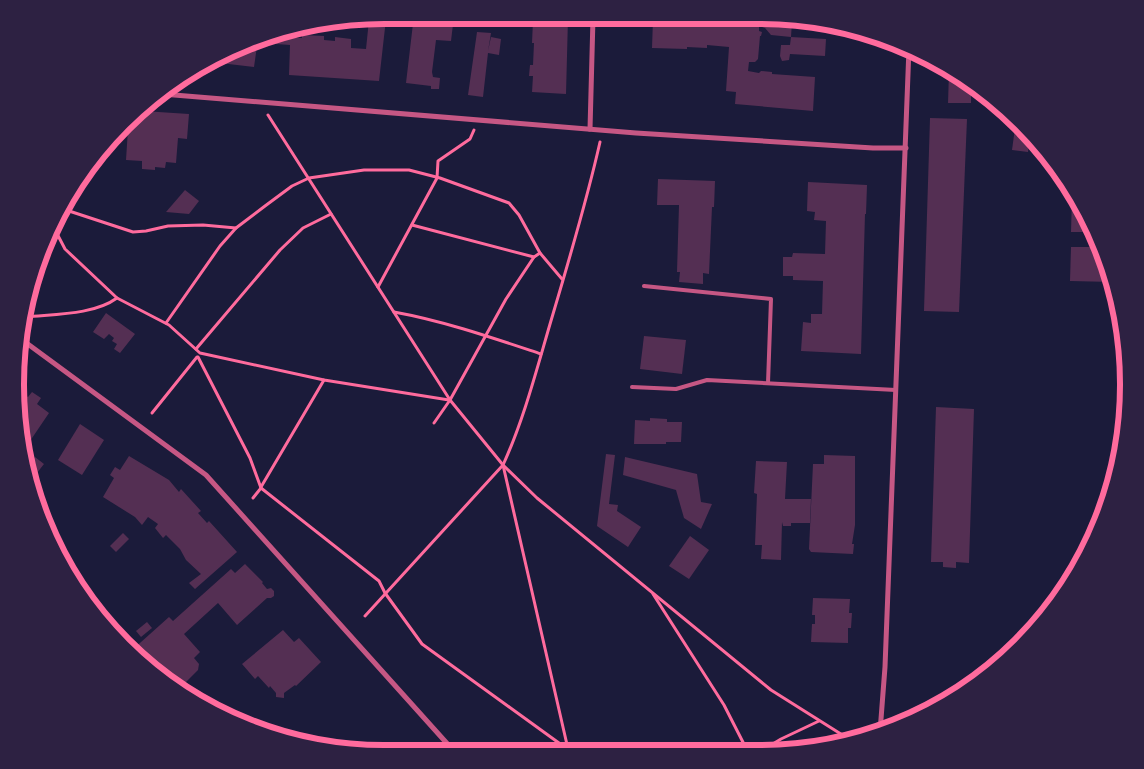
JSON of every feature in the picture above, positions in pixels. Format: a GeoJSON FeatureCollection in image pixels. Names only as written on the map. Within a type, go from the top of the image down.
{"type":"FeatureCollection","features":[{"type":"Feature","properties":{"kind":"street"},"geometry":{"type":"LineString","coordinates":[[590,129],[593,24]]}},
{"type":"Feature","properties":{"kind":"street"},"geometry":{"type":"LineString","coordinates":[[881,724],[886,667],[909,56]]}},
{"type":"Feature","properties":{"kind":"street"},"geometry":{"type":"LineString","coordinates":[[171,94],[590,129],[873,148],[906,148]]}},
{"type":"Feature","properties":{"kind":"street"},"geometry":{"type":"LineString","coordinates":[[26,344],[206,475],[448,745]]}},
{"type":"Feature","properties":{"kind":"lane"},"geometry":{"type":"LineString","coordinates":[[644,286],[770,299],[768,383]]}},
{"type":"Feature","properties":{"kind":"lane"},"geometry":{"type":"LineString","coordinates":[[632,386],[676,389],[706,380],[896,390]]}},
{"type":"Feature","properties":{"kind":"path"},"geometry":{"type":"LineString","coordinates":[[266,112],[450,400],[503,465],[537,498],[771,690],[843,735]]}},
{"type":"Feature","properties":{"kind":"path"},"geometry":{"type":"LineString","coordinates":[[378,287],[437,178],[438,161],[470,139],[475,127]]}},
{"type":"Feature","properties":{"kind":"path"},"geometry":{"type":"LineString","coordinates":[[365,616],[503,465],[511,447],[541,354],[591,182],[601,137],[590,129]]}},
{"type":"Feature","properties":{"kind":"path"},"geometry":{"type":"LineString","coordinates":[[166,323],[220,246],[236,228],[292,186],[309,178],[364,170],[409,170],[509,203],[519,215],[540,253],[563,280]]}},
{"type":"Feature","properties":{"kind":"path"},"geometry":{"type":"LineString","coordinates":[[68,211],[133,232],[168,226],[203,225],[236,228]]}},
{"type":"Feature","properties":{"kind":"path"},"geometry":{"type":"LineString","coordinates":[[196,349],[280,250],[303,228],[332,214]]}},
{"type":"Feature","properties":{"kind":"path"},"geometry":{"type":"LineString","coordinates":[[412,225],[534,257]]}},
{"type":"Feature","properties":{"kind":"path"},"geometry":{"type":"LineString","coordinates":[[57,234],[65,249],[117,298],[166,323],[196,349],[250,458],[261,488],[379,581],[384,593],[422,644],[561,745]]}},
{"type":"Feature","properties":{"kind":"path"},"geometry":{"type":"LineString","coordinates":[[434,424],[450,400],[506,299],[534,257],[540,253]]}},
{"type":"Feature","properties":{"kind":"path"},"geometry":{"type":"LineString","coordinates":[[31,317],[90,310],[109,304],[117,298]]}},
{"type":"Feature","properties":{"kind":"path"},"geometry":{"type":"LineString","coordinates":[[394,312],[486,336],[541,354]]}},
{"type":"Feature","properties":{"kind":"path"},"geometry":{"type":"LineString","coordinates":[[199,355],[324,380],[450,400]]}},
{"type":"Feature","properties":{"kind":"path"},"geometry":{"type":"LineString","coordinates":[[152,413],[199,355]]}},
{"type":"Feature","properties":{"kind":"path"},"geometry":{"type":"LineString","coordinates":[[253,498],[261,488],[324,380]]}},
{"type":"Feature","properties":{"kind":"path"},"geometry":{"type":"LineString","coordinates":[[503,465],[568,745]]}},
{"type":"Feature","properties":{"kind":"path"},"geometry":{"type":"LineString","coordinates":[[651,591],[724,705],[744,745]]}},
{"type":"Feature","properties":{"kind":"path"},"geometry":{"type":"LineString","coordinates":[[772,744],[819,721]]}},
{"type":"Feature","properties":{"kind":"building"},"geometry":{"type":"Polygon","coordinates":[[[385,24],[379,81],[289,75],[290,45],[276,44],[276,41],[291,36],[291,38],[302,38],[302,35],[324,36],[324,40],[335,41],[335,37],[351,39],[351,48],[366,49],[369,25],[385,24]]]}},
{"type":"Feature","properties":{"kind":"building"},"geometry":{"type":"Polygon","coordinates":[[[413,24],[453,24],[451,41],[436,40],[432,72],[433,77],[440,78],[439,89],[431,89],[431,86],[406,83],[413,24]]]}},
{"type":"Feature","properties":{"kind":"building"},"geometry":{"type":"Polygon","coordinates":[[[533,24],[568,24],[566,94],[532,92],[533,76],[529,76],[530,65],[533,65],[534,43],[532,43],[533,24]]]}},
{"type":"Feature","properties":{"kind":"building"},"geometry":{"type":"Polygon","coordinates":[[[653,24],[751,24],[759,26],[759,31],[762,32],[758,59],[755,62],[749,62],[748,71],[815,77],[813,111],[735,104],[736,92],[726,91],[729,47],[707,45],[707,48],[652,48],[653,24]]]}},
{"type":"Feature","properties":{"kind":"building"},"geometry":{"type":"Polygon","coordinates":[[[762,24],[792,26],[791,37],[771,35],[762,27],[762,24]]]}},
{"type":"Feature","properties":{"kind":"building"},"geometry":{"type":"Polygon","coordinates":[[[477,32],[491,33],[488,51],[491,37],[501,39],[499,55],[488,53],[483,97],[468,95],[477,32]]]}},
{"type":"Feature","properties":{"kind":"building"},"geometry":{"type":"Polygon","coordinates":[[[791,37],[826,39],[825,56],[790,54],[789,60],[782,61],[780,56],[781,45],[790,45],[791,37]]]}},
{"type":"Feature","properties":{"kind":"building"},"geometry":{"type":"Polygon","coordinates":[[[257,47],[254,67],[221,63],[257,47]]]}},
{"type":"Feature","properties":{"kind":"building"},"geometry":{"type":"Polygon","coordinates":[[[949,78],[971,93],[971,103],[948,103],[949,78]]]}},
{"type":"Feature","properties":{"kind":"building"},"geometry":{"type":"Polygon","coordinates":[[[149,111],[189,114],[187,139],[178,138],[176,163],[166,162],[165,168],[155,167],[155,170],[142,169],[142,161],[126,160],[128,130],[149,111]]]}},
{"type":"Feature","properties":{"kind":"building"},"geometry":{"type":"Polygon","coordinates":[[[930,118],[967,119],[959,312],[924,311],[930,118]]]}},
{"type":"Feature","properties":{"kind":"building"},"geometry":{"type":"Polygon","coordinates":[[[1015,129],[1029,145],[1028,152],[1012,150],[1015,129]]]}},
{"type":"Feature","properties":{"kind":"building"},"geometry":{"type":"Polygon","coordinates":[[[658,179],[715,181],[709,274],[703,273],[703,284],[679,282],[680,272],[677,272],[679,205],[657,205],[658,179]]]}},
{"type":"Feature","properties":{"kind":"building"},"geometry":{"type":"Polygon","coordinates":[[[808,182],[867,185],[861,354],[801,351],[803,322],[811,323],[811,314],[822,314],[823,281],[793,280],[793,276],[783,276],[783,257],[792,257],[793,253],[825,254],[826,221],[814,220],[815,212],[807,211],[808,182]]]}},
{"type":"Feature","properties":{"kind":"building"},"geometry":{"type":"Polygon","coordinates":[[[185,190],[199,201],[189,214],[166,212],[185,190]]]}},
{"type":"Feature","properties":{"kind":"building"},"geometry":{"type":"Polygon","coordinates":[[[1072,204],[1086,232],[1071,232],[1072,204]]]}},
{"type":"Feature","properties":{"kind":"building"},"geometry":{"type":"Polygon","coordinates":[[[1071,247],[1093,247],[1105,282],[1070,281],[1071,247]]]}},
{"type":"Feature","properties":{"kind":"building"},"geometry":{"type":"Polygon","coordinates":[[[106,313],[135,334],[120,353],[114,349],[117,344],[112,341],[114,338],[109,334],[104,339],[93,332],[106,313]]]}},
{"type":"Feature","properties":{"kind":"building"},"geometry":{"type":"Polygon","coordinates":[[[644,336],[686,340],[682,374],[640,369],[644,336]]]}},
{"type":"Feature","properties":{"kind":"building"},"geometry":{"type":"Polygon","coordinates":[[[32,392],[41,398],[37,404],[49,413],[29,443],[24,395],[28,397],[32,392]]]}},
{"type":"Feature","properties":{"kind":"building"},"geometry":{"type":"Polygon","coordinates":[[[936,407],[974,409],[969,563],[956,562],[956,568],[943,567],[943,562],[931,562],[936,407]]]}},
{"type":"Feature","properties":{"kind":"building"},"geometry":{"type":"Polygon","coordinates":[[[650,418],[667,419],[667,422],[682,422],[681,442],[634,444],[635,420],[650,421],[650,418]]]}},
{"type":"Feature","properties":{"kind":"building"},"geometry":{"type":"Polygon","coordinates":[[[80,424],[104,440],[82,475],[58,460],[80,424]]]}},
{"type":"Feature","properties":{"kind":"building"},"geometry":{"type":"Polygon","coordinates":[[[606,454],[615,455],[609,504],[618,505],[617,511],[641,527],[628,547],[597,526],[606,454]]]}},
{"type":"Feature","properties":{"kind":"building"},"geometry":{"type":"Polygon","coordinates":[[[824,455],[855,456],[853,554],[811,552],[809,549],[813,464],[824,464],[824,455]]]}},
{"type":"Feature","properties":{"kind":"building"},"geometry":{"type":"Polygon","coordinates":[[[129,456],[169,480],[179,492],[181,489],[201,511],[198,513],[207,523],[209,521],[237,552],[195,589],[189,583],[201,574],[186,560],[180,549],[166,535],[163,538],[155,528],[158,524],[148,517],[142,525],[135,517],[103,497],[114,478],[110,475],[115,467],[120,470],[129,456]]]}},
{"type":"Feature","properties":{"kind":"building"},"geometry":{"type":"Polygon","coordinates":[[[35,457],[44,464],[35,475],[32,461],[35,457]]]}},
{"type":"Feature","properties":{"kind":"building"},"geometry":{"type":"Polygon","coordinates":[[[625,457],[697,474],[701,502],[712,504],[701,529],[684,518],[676,490],[623,475],[625,457]]]}},
{"type":"Feature","properties":{"kind":"building"},"geometry":{"type":"Polygon","coordinates":[[[756,461],[787,462],[785,499],[811,499],[810,523],[791,523],[791,526],[783,526],[782,522],[781,560],[761,559],[762,545],[755,545],[757,494],[754,493],[756,461]]]}},
{"type":"Feature","properties":{"kind":"building"},"geometry":{"type":"Polygon","coordinates":[[[123,533],[129,539],[116,552],[110,546],[123,533]]]}},
{"type":"Feature","properties":{"kind":"building"},"geometry":{"type":"Polygon","coordinates":[[[690,536],[709,550],[689,579],[669,566],[690,536]]]}},
{"type":"Feature","properties":{"kind":"building"},"geometry":{"type":"Polygon","coordinates":[[[245,564],[263,582],[267,589],[271,588],[274,591],[274,596],[267,598],[237,625],[218,603],[184,634],[200,652],[194,658],[199,664],[198,670],[184,684],[165,671],[136,646],[169,617],[173,621],[231,569],[235,573],[245,564]]]}},
{"type":"Feature","properties":{"kind":"building"},"geometry":{"type":"Polygon","coordinates":[[[813,598],[850,599],[849,613],[852,613],[851,628],[848,628],[848,643],[811,642],[812,624],[815,624],[815,615],[812,615],[813,598]]]}},
{"type":"Feature","properties":{"kind":"building"},"geometry":{"type":"Polygon","coordinates":[[[147,622],[152,628],[141,637],[136,631],[147,622]]]}},
{"type":"Feature","properties":{"kind":"building"},"geometry":{"type":"Polygon","coordinates":[[[283,630],[294,642],[299,638],[321,662],[296,686],[284,693],[284,698],[276,697],[276,693],[270,686],[269,688],[258,676],[255,679],[242,664],[283,630]]]}}]}
